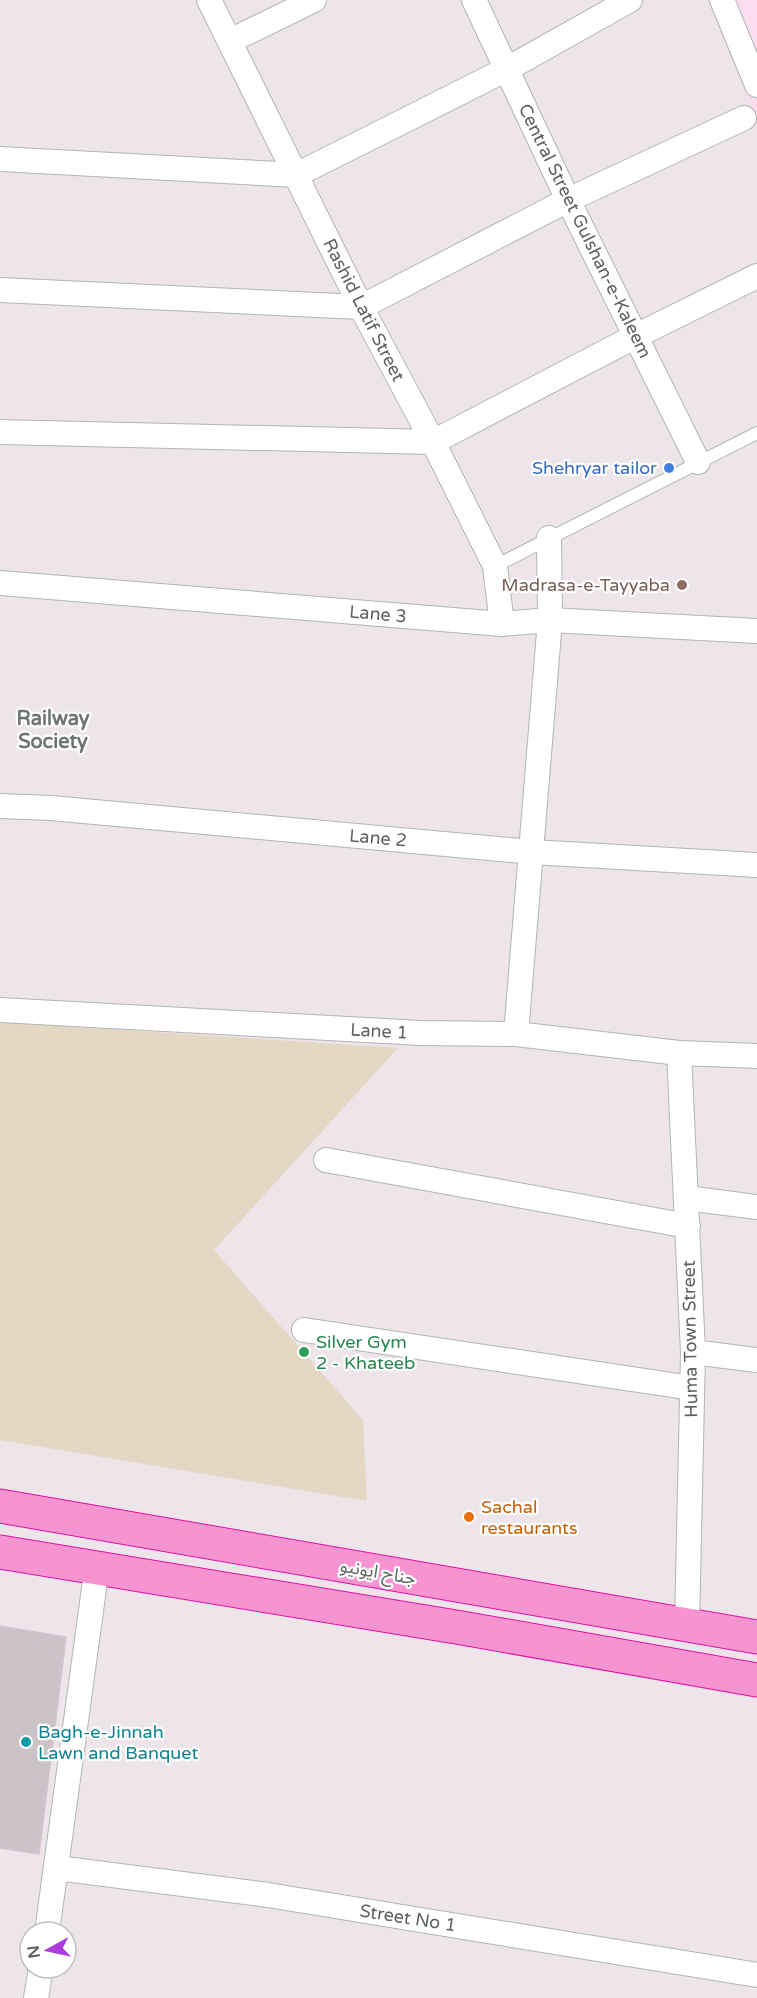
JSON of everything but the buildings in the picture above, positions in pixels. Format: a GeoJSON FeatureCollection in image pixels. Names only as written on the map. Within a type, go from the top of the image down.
{"type":"FeatureCollection","features":[{"type":"Feature","properties":{"kind":"highway","name":"جناح ایونیو"},"geometry":{"type":"LineString","coordinates":[[0,1506],[757,1637]]}},
{"type":"Feature","properties":{"kind":"highway"},"geometry":{"type":"LineString","coordinates":[[0,1552],[757,1680]]}},
{"type":"Feature","properties":{"kind":"street","name":"Rashid Latif Street"},"geometry":{"type":"LineString","coordinates":[[209,0],[362,307],[495,566],[502,624]]}},
{"type":"Feature","properties":{"kind":"street"},"geometry":{"type":"LineString","coordinates":[[230,41],[314,0]]}},
{"type":"Feature","properties":{"kind":"street","name":"Central Street Gulshan-e-Kaleem"},"geometry":{"type":"LineString","coordinates":[[474,0],[568,200],[698,462]]}},
{"type":"Feature","properties":{"kind":"street"},"geometry":{"type":"LineString","coordinates":[[0,159],[296,175],[507,69],[630,0]]}},
{"type":"Feature","properties":{"kind":"street"},"geometry":{"type":"LineString","coordinates":[[722,0],[757,85]]}},
{"type":"Feature","properties":{"kind":"street"},"geometry":{"type":"LineString","coordinates":[[0,290],[362,307],[568,200],[744,118]]}},
{"type":"Feature","properties":{"kind":"street"},"geometry":{"type":"LineString","coordinates":[[0,432],[433,442],[757,276]]}},
{"type":"Feature","properties":{"kind":"street"},"geometry":{"type":"LineString","coordinates":[[516,1034],[550,620],[549,538]]}},
{"type":"Feature","properties":{"kind":"street","name":"Lane 3"},"geometry":{"type":"LineString","coordinates":[[0,583],[502,624],[550,620],[757,631]]}},
{"type":"Feature","properties":{"kind":"street","name":"Lane 2"},"geometry":{"type":"LineString","coordinates":[[0,806],[51,808],[532,852],[757,865]]}},
{"type":"Feature","properties":{"kind":"street","name":"Lane 1"},"geometry":{"type":"LineString","coordinates":[[0,1010],[421,1033],[516,1034],[679,1053],[757,1056]]}},
{"type":"Feature","properties":{"kind":"street","name":"Huma Town Street"},"geometry":{"type":"LineString","coordinates":[[679,1053],[693,1352],[687,1626]]}},
{"type":"Feature","properties":{"kind":"street"},"geometry":{"type":"LineString","coordinates":[[326,1160],[688,1226]]}},
{"type":"Feature","properties":{"kind":"street"},"geometry":{"type":"LineString","coordinates":[[687,1198],[757,1207]]}},
{"type":"Feature","properties":{"kind":"street"},"geometry":{"type":"LineString","coordinates":[[304,1330],[692,1388]]}},
{"type":"Feature","properties":{"kind":"street"},"geometry":{"type":"LineString","coordinates":[[693,1352],[757,1360]]}},
{"type":"Feature","properties":{"kind":"street"},"geometry":{"type":"LineString","coordinates":[[49,1920],[97,1567]]}},
{"type":"Feature","properties":{"kind":"street","name":"Street No 1"},"geometry":{"type":"LineString","coordinates":[[57,1868],[268,1895],[757,1975]]}},
{"type":"Feature","properties":{"kind":"street"},"geometry":{"type":"LineString","coordinates":[[36,1998],[39,1980]]}},
{"type":"Feature","properties":{"kind":"lane"},"geometry":{"type":"LineString","coordinates":[[495,566],[757,432]]}},
{"type":"Feature","properties":{"kind":"shaded area"},"geometry":{"type":"Polygon","coordinates":[[[708,0],[757,0],[757,120],[708,0]]]}},
{"type":"Feature","properties":{"kind":"shaded area"},"geometry":{"type":"Polygon","coordinates":[[[0,1022],[398,1048],[214,1250],[363,1420],[367,1501],[0,1440],[0,1022]]]}},
{"type":"Feature","properties":{"kind":"place","name":"Shehryar tailor"},"geometry":{"type":"Point","coordinates":[669,468]}},
{"type":"Feature","properties":{"kind":"place","name":"Madrasa-e-Tayyaba"},"geometry":{"type":"Point","coordinates":[682,585]}},
{"type":"Feature","properties":{"kind":"place","name":"Silver Gym 2 - Khateeb"},"geometry":{"type":"Point","coordinates":[304,1352]}},
{"type":"Feature","properties":{"kind":"place","name":"Sachal restaurants"},"geometry":{"type":"Point","coordinates":[469,1517]}},
{"type":"Feature","properties":{"kind":"place","name":"Bagh-e-Jinnah Lawn and Banquet"},"geometry":{"type":"Point","coordinates":[26,1742]}},
{"type":"Feature","properties":{"kind":"district","name":"Railway Society"},"geometry":{"type":"Point","coordinates":[53,730]}}]}
